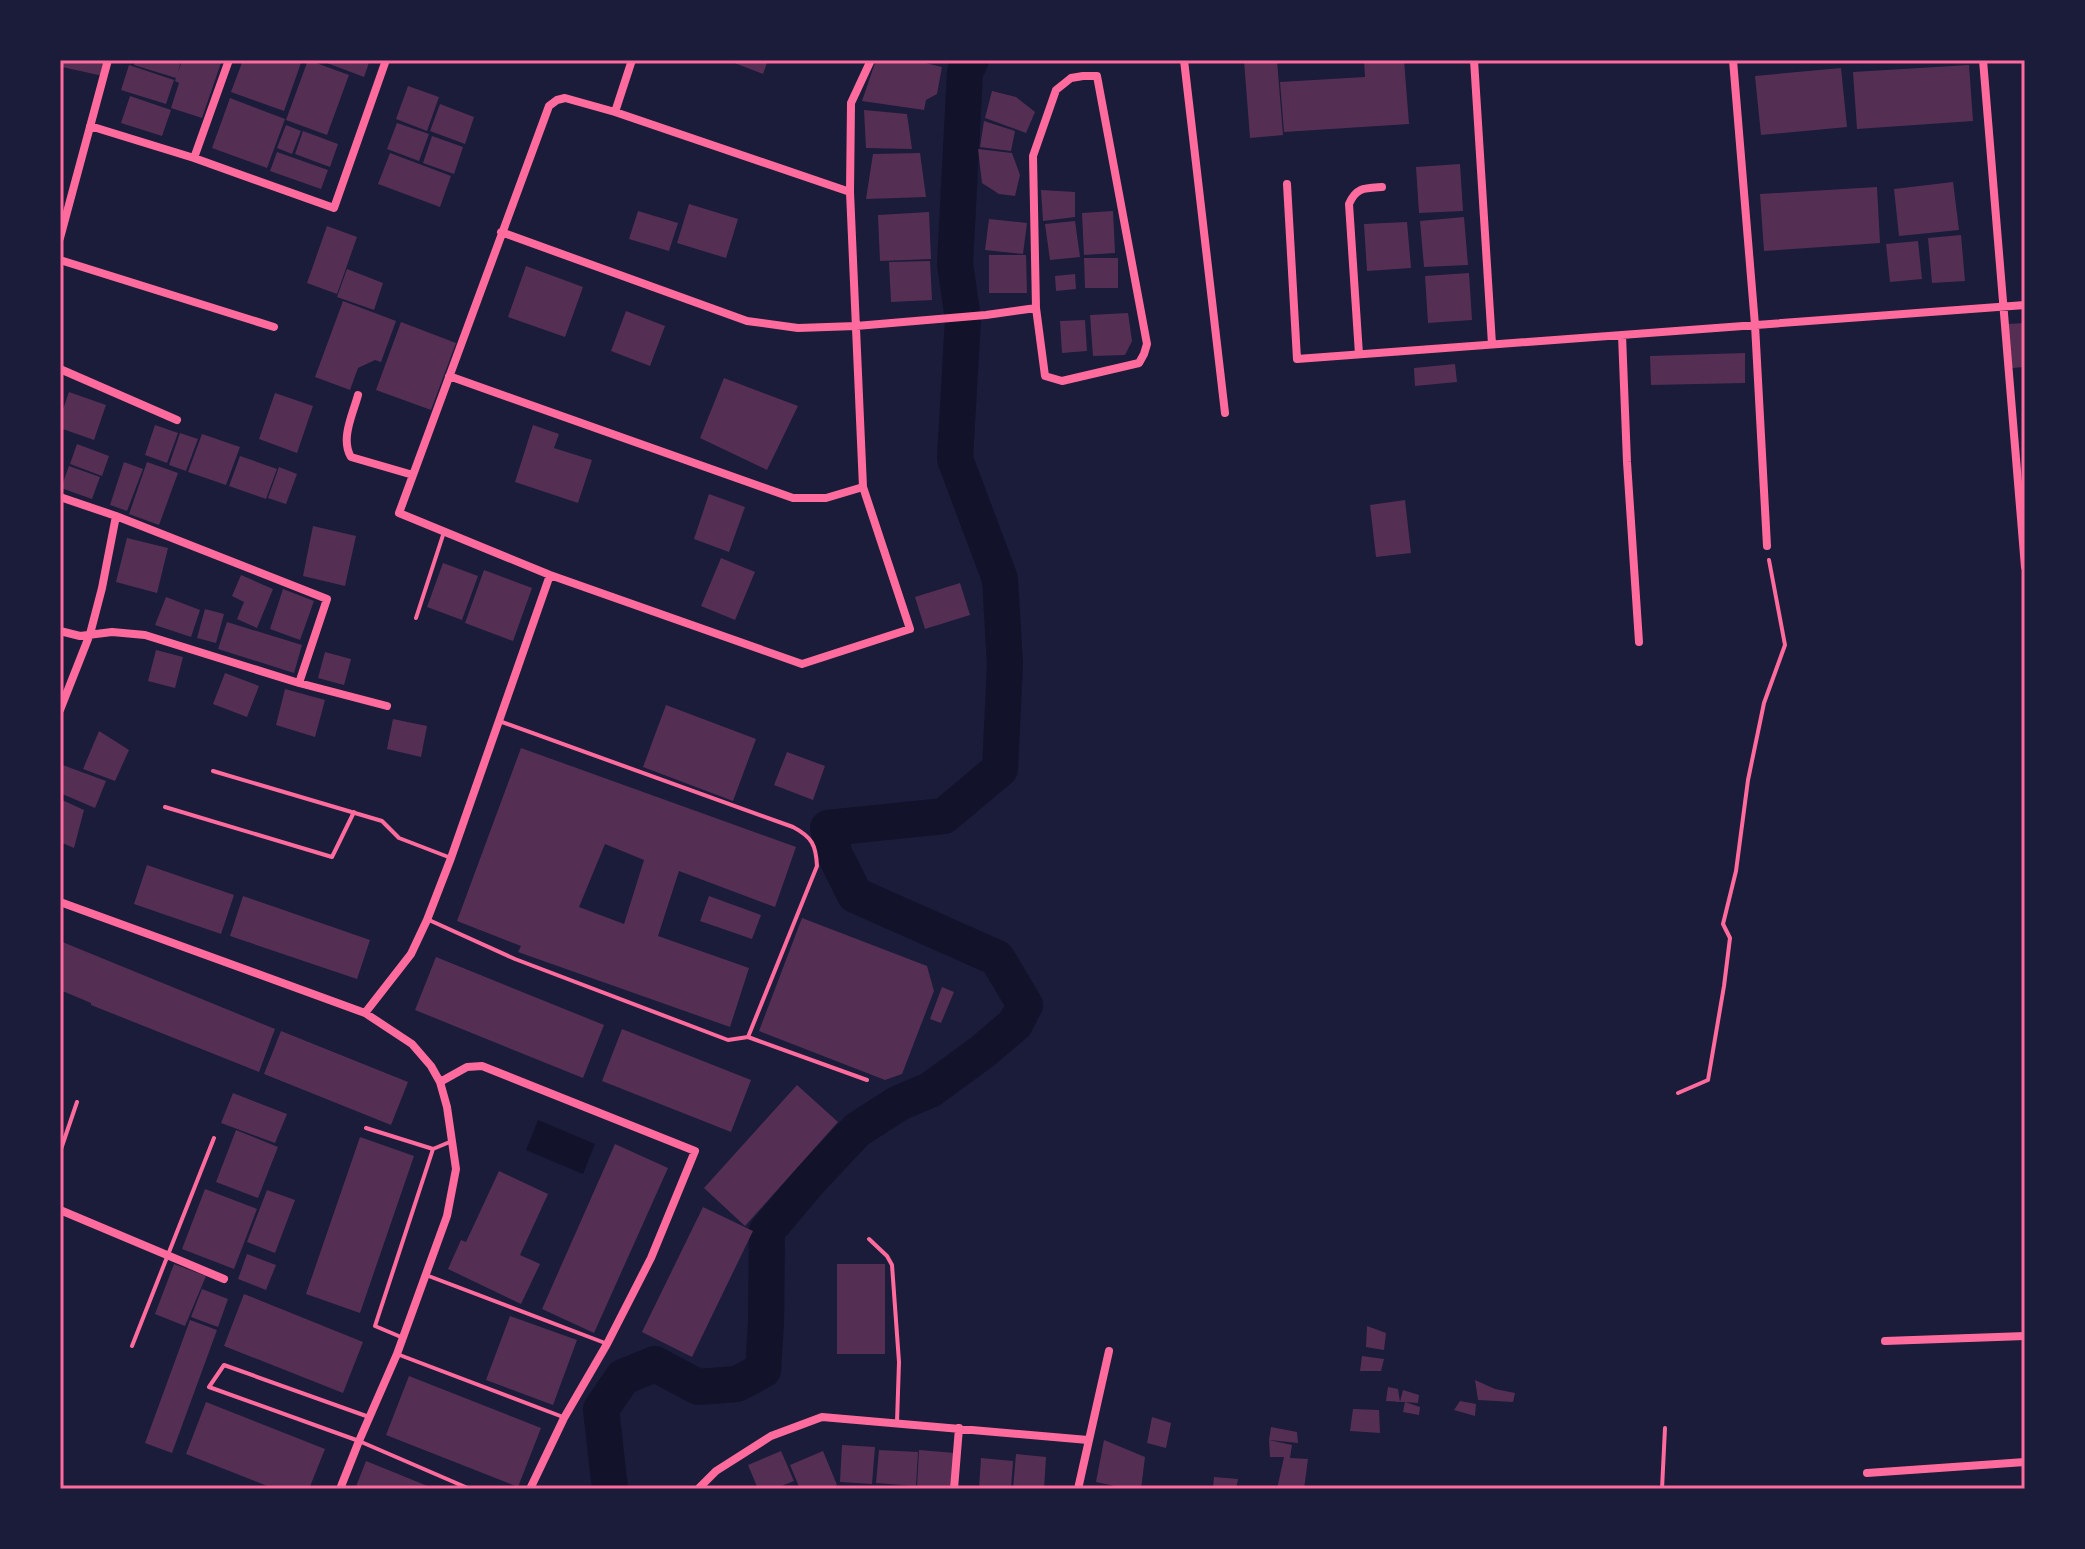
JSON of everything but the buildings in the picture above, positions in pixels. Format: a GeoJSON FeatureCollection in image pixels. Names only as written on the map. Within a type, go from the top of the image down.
{"type":"FeatureCollection","features":[{"type":"Feature","properties":{"kind":"street"},"geometry":{"type":"LineString","coordinates":[[60,238],[108,60]]}},
{"type":"Feature","properties":{"kind":"street"},"geometry":{"type":"LineString","coordinates":[[194,158],[229,60]]}},
{"type":"Feature","properties":{"kind":"street"},"geometry":{"type":"LineString","coordinates":[[90,126],[194,158],[334,208],[386,60]]}},
{"type":"Feature","properties":{"kind":"street"},"geometry":{"type":"LineString","coordinates":[[615,112],[632,60]]}},
{"type":"Feature","properties":{"kind":"street"},"geometry":{"type":"LineString","coordinates":[[850,192],[615,112],[565,98],[557,100],[549,106],[399,513],[550,575],[802,664],[910,629],[863,487],[850,192],[851,103],[871,60]]}},
{"type":"Feature","properties":{"kind":"street"},"geometry":{"type":"LineString","coordinates":[[1184,60],[1225,413]]}},
{"type":"Feature","properties":{"kind":"street"},"geometry":{"type":"LineString","coordinates":[[1474,60],[1492,344]]}},
{"type":"Feature","properties":{"kind":"street"},"geometry":{"type":"LineString","coordinates":[[1733,60],[1755,325],[1767,546]]}},
{"type":"Feature","properties":{"kind":"street"},"geometry":{"type":"LineString","coordinates":[[1983,60],[2025,567]]}},
{"type":"Feature","properties":{"kind":"street"},"geometry":{"type":"LineString","coordinates":[[1097,76],[1147,344],[1144,354],[1139,363],[1062,381],[1053,380],[1045,376],[1036,308],[1033,156],[1056,90],[1071,78],[1097,76]]}},
{"type":"Feature","properties":{"kind":"street"},"geometry":{"type":"LineString","coordinates":[[1287,184],[1297,359],[2025,305]]}},
{"type":"Feature","properties":{"kind":"street"},"geometry":{"type":"LineString","coordinates":[[1359,354],[1349,204],[1353,195],[1363,188],[1382,187]]}},
{"type":"Feature","properties":{"kind":"street"},"geometry":{"type":"LineString","coordinates":[[501,232],[747,321],[798,328],[856,326],[1036,308]]}},
{"type":"Feature","properties":{"kind":"street"},"geometry":{"type":"LineString","coordinates":[[60,260],[274,327]]}},
{"type":"Feature","properties":{"kind":"street"},"geometry":{"type":"LineString","coordinates":[[1622,335],[1639,642]]}},
{"type":"Feature","properties":{"kind":"street"},"geometry":{"type":"LineString","coordinates":[[60,369],[177,420]]}},
{"type":"Feature","properties":{"kind":"street"},"geometry":{"type":"LineString","coordinates":[[449,376],[793,498],[826,498],[863,487]]}},
{"type":"Feature","properties":{"kind":"street"},"geometry":{"type":"LineString","coordinates":[[358,395],[347,434],[346,446],[351,457],[413,475]]}},
{"type":"Feature","properties":{"kind":"street"},"geometry":{"type":"LineString","coordinates":[[60,497],[327,599],[299,683]]}},
{"type":"Feature","properties":{"kind":"street"},"geometry":{"type":"LineString","coordinates":[[60,710],[90,634],[116,516]]}},
{"type":"Feature","properties":{"kind":"street"},"geometry":{"type":"LineString","coordinates":[[365,1013],[411,954],[427,920],[550,575]]}},
{"type":"Feature","properties":{"kind":"street"},"geometry":{"type":"LineString","coordinates":[[60,631],[80,636],[112,632],[145,635],[299,683],[387,706]]}},
{"type":"Feature","properties":{"kind":"street"},"geometry":{"type":"LineString","coordinates":[[60,902],[365,1013],[412,1044],[440,1082],[456,1169],[447,1216],[404,1338],[340,1489]]}},
{"type":"Feature","properties":{"kind":"street"},"geometry":{"type":"LineString","coordinates":[[440,1082],[467,1067],[482,1066],[695,1151],[651,1258],[607,1344],[564,1418],[530,1489]]}},
{"type":"Feature","properties":{"kind":"street"},"geometry":{"type":"LineString","coordinates":[[60,1210],[224,1279]]}},
{"type":"Feature","properties":{"kind":"street"},"geometry":{"type":"LineString","coordinates":[[1885,1341],[2025,1336]]}},
{"type":"Feature","properties":{"kind":"street"},"geometry":{"type":"LineString","coordinates":[[1078,1489],[1109,1351]]}},
{"type":"Feature","properties":{"kind":"street"},"geometry":{"type":"LineString","coordinates":[[698,1489],[716,1471],[771,1436],[822,1417],[1088,1440]]}},
{"type":"Feature","properties":{"kind":"street"},"geometry":{"type":"LineString","coordinates":[[954,1489],[959,1428]]}},
{"type":"Feature","properties":{"kind":"street"},"geometry":{"type":"LineString","coordinates":[[1867,1473],[2025,1462]]}},
{"type":"Feature","properties":{"kind":"lane"},"geometry":{"type":"LineString","coordinates":[[416,618],[445,531]]}},
{"type":"Feature","properties":{"kind":"lane"},"geometry":{"type":"LineString","coordinates":[[498,721],[806,833],[816,852],[817,866],[748,1037]]}},
{"type":"Feature","properties":{"kind":"lane"},"geometry":{"type":"LineString","coordinates":[[213,771],[382,821],[399,838],[451,858]]}},
{"type":"Feature","properties":{"kind":"lane"},"geometry":{"type":"LineString","coordinates":[[165,807],[332,857],[354,812]]}},
{"type":"Feature","properties":{"kind":"lane"},"geometry":{"type":"LineString","coordinates":[[427,920],[515,959],[728,1040],[748,1037],[867,1080]]}},
{"type":"Feature","properties":{"kind":"lane"},"geometry":{"type":"LineString","coordinates":[[60,1152],[77,1102]]}},
{"type":"Feature","properties":{"kind":"lane"},"geometry":{"type":"LineString","coordinates":[[366,1128],[433,1149],[452,1141]]}},
{"type":"Feature","properties":{"kind":"lane"},"geometry":{"type":"LineString","coordinates":[[132,1346],[214,1138]]}},
{"type":"Feature","properties":{"kind":"lane"},"geometry":{"type":"LineString","coordinates":[[404,1338],[375,1326],[433,1149]]}},
{"type":"Feature","properties":{"kind":"lane"},"geometry":{"type":"LineString","coordinates":[[869,1239],[892,1265],[899,1362],[897,1422]]}},
{"type":"Feature","properties":{"kind":"lane"},"geometry":{"type":"LineString","coordinates":[[426,1275],[607,1344]]}},
{"type":"Feature","properties":{"kind":"lane"},"geometry":{"type":"LineString","coordinates":[[397,1354],[564,1418]]}},
{"type":"Feature","properties":{"kind":"lane"},"geometry":{"type":"LineString","coordinates":[[369,1417],[224,1365],[209,1387],[359,1441],[470,1489]]}},
{"type":"Feature","properties":{"kind":"lane"},"geometry":{"type":"LineString","coordinates":[[1662,1489],[1665,1428]]}},
{"type":"Feature","properties":{"kind":"path"},"geometry":{"type":"LineString","coordinates":[[1678,1093],[1708,1080],[1730,938],[1723,924],[1736,871],[1748,780],[1764,703],[1785,645],[1767,546]]}},
{"type":"Feature","properties":{"kind":"shaded area"},"geometry":{"type":"Polygon","coordinates":[[[538,1120],[595,1144],[583,1174],[526,1150],[538,1120]]]}},
{"type":"Feature","properties":{"kind":"waterway"},"geometry":{"type":"LineString","coordinates":[[610,1489],[601,1409],[623,1377],[655,1364],[698,1387],[737,1384],[763,1370],[767,1231],[857,1130],[899,1103],[930,1090],[982,1052],[1015,1024],[1025,1005],[997,958],[855,895],[835,855],[828,828],[944,816],[1000,769],[1005,664],[1000,579],[955,459],[963,319],[955,264],[965,72],[971,60]]}}]}
